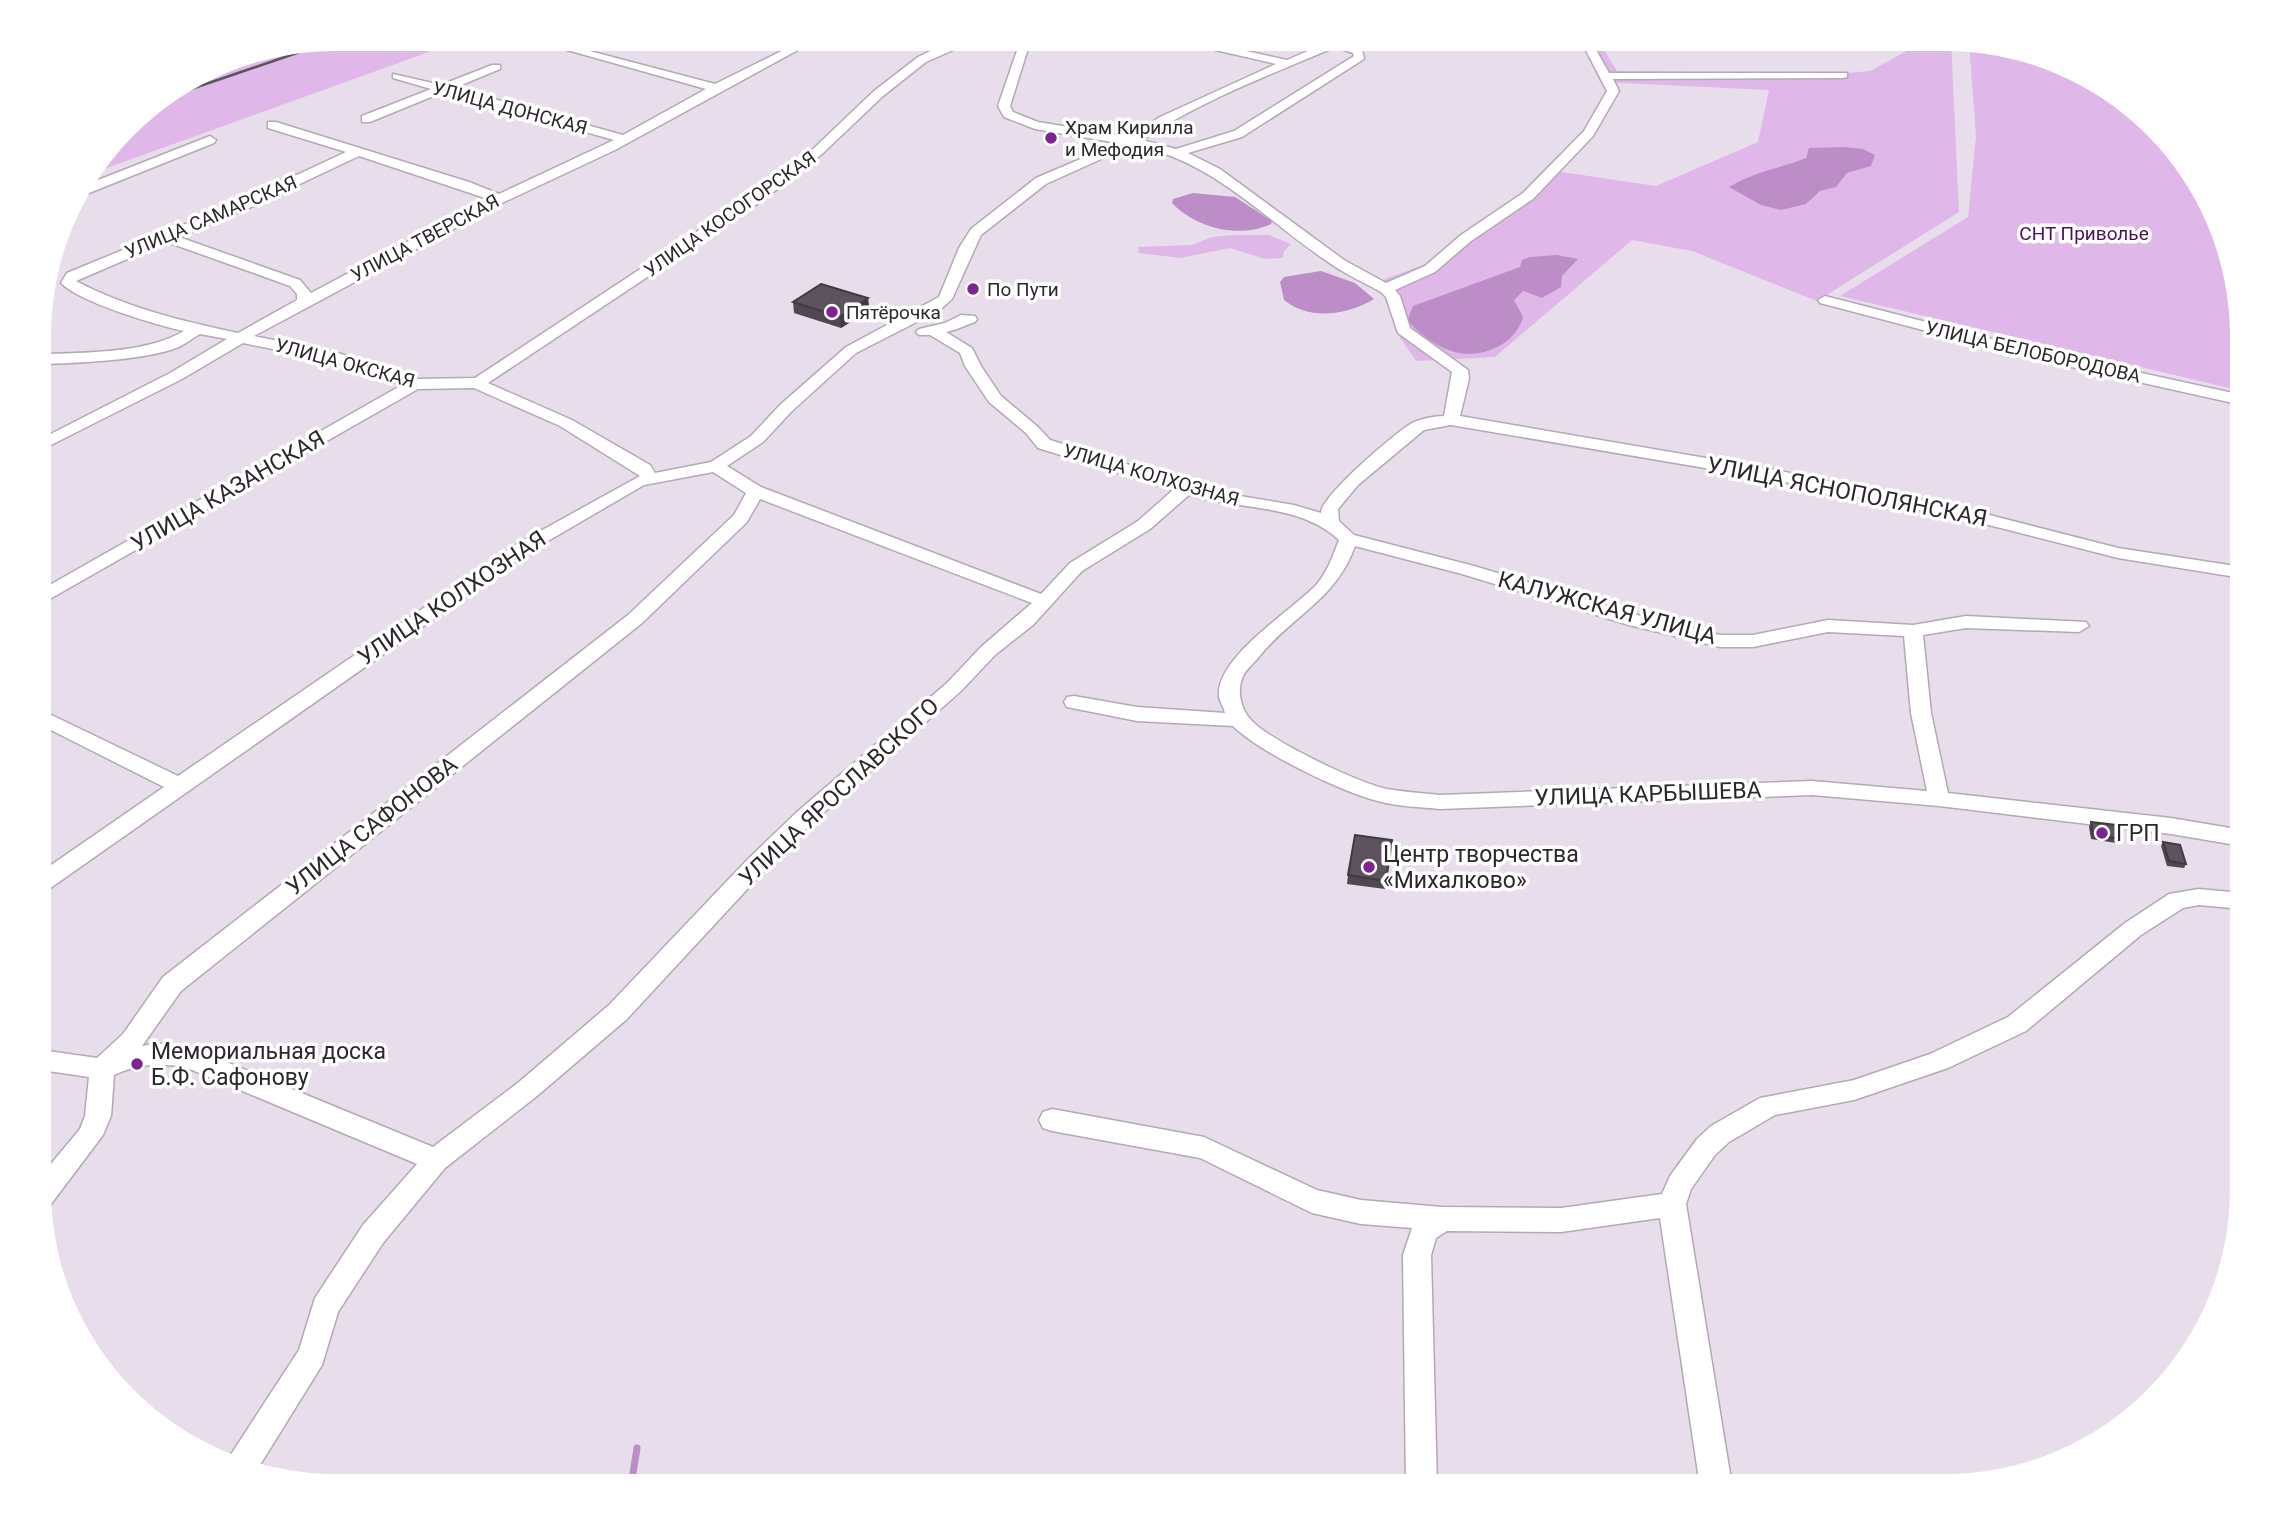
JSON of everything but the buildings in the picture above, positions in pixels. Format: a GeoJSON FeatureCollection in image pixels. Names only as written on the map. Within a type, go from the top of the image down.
{"type":"FeatureCollection","features":[{"type":"Feature","properties":{"kind":"street"},"geometry":{"type":"LineString","coordinates":[[581,51],[716,88]]}},
{"type":"Feature","properties":{"kind":"street","name":"УЛИЦА ТВЕРСКАЯ"},"geometry":{"type":"LineString","coordinates":[[51,440],[176,376],[304,302],[499,199],[624,139],[785,51]]}},
{"type":"Feature","properties":{"kind":"street","name":"УЛИЦА КОСОГОРСКАЯ"},"geometry":{"type":"LineString","coordinates":[[480,383],[652,271],[797,169],[828,144],[860,110],[936,51]]}},
{"type":"Feature","properties":{"kind":"street"},"geometry":{"type":"LineString","coordinates":[[1022,51],[1004,108],[1016,119],[1035,125],[1132,141],[1175,153],[1215,173],[1339,263],[1386,289],[1393,296],[1403,330],[1460,370],[1461,379],[1451,420],[1422,425],[1352,481],[1329,508],[1330,522],[1348,539],[1340,562],[1324,587],[1257,646],[1232,677],[1229,698],[1239,720],[1137,714],[1074,702]]}},
{"type":"Feature","properties":{"kind":"street"},"geometry":{"type":"LineString","coordinates":[[1236,51],[1287,63]]}},
{"type":"Feature","properties":{"kind":"street"},"geometry":{"type":"LineString","coordinates":[[870,339],[935,333],[965,319],[945,299],[966,248],[976,232],[1041,181],[1132,141],[1170,118],[1315,51]]}},
{"type":"Feature","properties":{"kind":"street"},"geometry":{"type":"LineString","coordinates":[[1175,153],[1215,144],[1238,134],[1360,57],[1358,51]]}},
{"type":"Feature","properties":{"kind":"street"},"geometry":{"type":"LineString","coordinates":[[1386,289],[1430,269],[1466,238],[1518,204],[1546,179],[1589,133],[1613,92],[1593,51]]}},
{"type":"Feature","properties":{"kind":"street"},"geometry":{"type":"LineString","coordinates":[[366,119],[496,67]]}},
{"type":"Feature","properties":{"kind":"street"},"geometry":{"type":"LineString","coordinates":[[1607,76],[1843,75]]}},
{"type":"Feature","properties":{"kind":"street","name":"УЛИЦА ДОНСКАЯ"},"geometry":{"type":"LineString","coordinates":[[397,76],[624,139]]}},
{"type":"Feature","properties":{"kind":"street"},"geometry":{"type":"LineString","coordinates":[[272,125],[464,185],[499,199]]}},
{"type":"Feature","properties":{"kind":"street"},"geometry":{"type":"LineString","coordinates":[[93,186],[210,140]]}},
{"type":"Feature","properties":{"kind":"street","name":"УЛИЦА САМАРСКАЯ"},"geometry":{"type":"LineString","coordinates":[[68,280],[74,275],[271,193],[355,153]]}},
{"type":"Feature","properties":{"kind":"street"},"geometry":{"type":"LineString","coordinates":[[167,237],[295,283],[304,294],[304,302]]}},
{"type":"Feature","properties":{"kind":"street","name":"УЛИЦА ОКСКАЯ"},"geometry":{"type":"LineString","coordinates":[[68,280],[69,284],[93,296],[169,323],[336,357],[415,384],[480,383],[481,386],[566,424],[645,468],[649,477]]}},
{"type":"Feature","properties":{"kind":"street","name":"УЛИЦА КОЛХОЗНАЯ"},"geometry":{"type":"LineString","coordinates":[[51,876],[523,548],[629,485],[649,477],[716,466],[757,439],[835,363],[870,339],[921,315],[945,299]]}},
{"type":"Feature","properties":{"kind":"street","name":"УЛИЦА БЕЛОБОРОДОВА"},"geometry":{"type":"LineString","coordinates":[[1825,300],[2026,352],[2230,397]]}},
{"type":"Feature","properties":{"kind":"street"},"geometry":{"type":"LineString","coordinates":[[51,359],[162,347],[173,344],[197,329]]}},
{"type":"Feature","properties":{"kind":"street","name":"УЛИЦА КОЛХОЗНАЯ"},"geometry":{"type":"LineString","coordinates":[[935,333],[967,351],[972,366],[995,398],[1044,444],[1213,497],[1294,510],[1330,522]]}},
{"type":"Feature","properties":{"kind":"street","name":"УЛИЦА КАЗАНСКАЯ"},"geometry":{"type":"LineString","coordinates":[[51,592],[415,384]]}},
{"type":"Feature","properties":{"kind":"street","name":"УЛИЦА ЯСНОПОЛЯНСКАЯ"},"geometry":{"type":"LineString","coordinates":[[1451,420],[1776,475],[1974,516],[2141,558],[2230,571]]}},
{"type":"Feature","properties":{"kind":"street"},"geometry":{"type":"LineString","coordinates":[[716,466],[755,491],[1043,601]]}},
{"type":"Feature","properties":{"kind":"street","name":"УЛИЦА ЯРОСЛАВСКОГО"},"geometry":{"type":"LineString","coordinates":[[246,1460],[312,1355],[326,1307],[373,1234],[436,1160],[528,1089],[618,1012],[786,836],[954,687],[988,651],[1018,629],[1076,567],[1144,526],[1185,489]]}},
{"type":"Feature","properties":{"kind":"street","name":"УЛИЦА САФОНОВА"},"geometry":{"type":"LineString","coordinates":[[102,1069],[132,1041],[177,979],[635,619],[741,518],[755,491]]}},
{"type":"Feature","properties":{"kind":"street","name":"КАЛУЖСКАЯ УЛИЦА"},"geometry":{"type":"LineString","coordinates":[[1348,539],[1468,570],[1636,621],[1709,639],[1753,641],[1828,626],[1913,631],[1965,622],[2079,626]]}},
{"type":"Feature","properties":{"kind":"street"},"geometry":{"type":"LineString","coordinates":[[1913,631],[1921,713],[1939,799]]}},
{"type":"Feature","properties":{"kind":"street","name":"УЛИЦА КАРБЫШЕВА"},"geometry":{"type":"LineString","coordinates":[[1239,720],[1261,740],[1351,785],[1373,793],[1404,799],[1454,802],[1812,788],[1939,799],[2171,826],[2230,836]]}},
{"type":"Feature","properties":{"kind":"street"},"geometry":{"type":"LineString","coordinates":[[51,722],[180,786]]}},
{"type":"Feature","properties":{"kind":"street"},"geometry":{"type":"LineString","coordinates":[[1714,1474],[1672,1204],[1679,1184],[1706,1147],[1720,1134],[1769,1105],[1854,1090],[1939,1061],[2017,1024],[2123,936],[2177,900],[2199,897],[2230,900]]}},
{"type":"Feature","properties":{"kind":"street"},"geometry":{"type":"LineString","coordinates":[[51,1061],[102,1069],[124,1059],[157,1052],[188,1057],[436,1160]]}},
{"type":"Feature","properties":{"kind":"street"},"geometry":{"type":"LineString","coordinates":[[51,1183],[89,1135],[98,1115],[102,1069]]}},
{"type":"Feature","properties":{"kind":"street"},"geometry":{"type":"LineString","coordinates":[[1052,1120],[1204,1147],[1312,1201],[1334,1208],[1442,1219],[1561,1220],[1672,1204]]}},
{"type":"Feature","properties":{"kind":"street"},"geometry":{"type":"LineString","coordinates":[[1421,1474],[1417,1255],[1425,1231],[1442,1219]]}},
{"type":"Feature","properties":{"kind":"green space"},"geometry":{"type":"Polygon","coordinates":[[[317,51],[432,51],[105,169],[148,121],[193,89],[227,72],[262,60],[317,51]]]}},
{"type":"Feature","properties":{"kind":"green space"},"geometry":{"type":"Polygon","coordinates":[[[1586,51],[1604,51],[1617,71],[1835,74],[1870,71],[1907,51],[1952,51],[1959,212],[1817,301],[1692,251],[1632,240],[1495,357],[1416,361],[1397,333],[1402,316],[1399,295],[1374,289],[1385,279],[1426,264],[1522,196],[1548,170],[1656,186],[1758,142],[1769,90],[1600,82],[1586,51]]]}},
{"type":"Feature","properties":{"kind":"green space","name":"СНТ Приволье"},"geometry":{"type":"Polygon","coordinates":[[[1970,52],[2019,60],[2054,72],[2104,99],[2147,134],[2171,162],[2192,193],[2209,227],[2221,262],[2230,317],[2230,388],[1840,296],[1968,217],[1976,136],[1970,52]]]}},
{"type":"Feature","properties":{"kind":"green space"},"geometry":{"type":"Polygon","coordinates":[[[1269,235],[1291,244],[1284,251],[1283,258],[1265,259],[1230,248],[1180,258],[1139,253],[1138,247],[1192,245],[1212,237],[1269,235]]]}},
{"type":"Feature","properties":{"kind":"shaded area"},"geometry":{"type":"Polygon","coordinates":[[[1809,148],[1863,149],[1875,155],[1871,166],[1847,173],[1836,187],[1820,191],[1806,204],[1781,210],[1761,205],[1729,187],[1806,158],[1809,148]]]}},
{"type":"Feature","properties":{"kind":"shaded area"},"geometry":{"type":"Polygon","coordinates":[[[1193,193],[1235,197],[1272,221],[1271,224],[1245,231],[1205,225],[1172,203],[1173,199],[1193,193]]]}},
{"type":"Feature","properties":{"kind":"shaded area"},"geometry":{"type":"Polygon","coordinates":[[[1557,255],[1578,259],[1562,276],[1561,287],[1542,298],[1523,291],[1514,300],[1523,317],[1516,331],[1500,346],[1470,354],[1458,353],[1426,338],[1407,321],[1413,306],[1520,267],[1522,260],[1530,257],[1557,255]]]}},
{"type":"Feature","properties":{"kind":"shaded area"},"geometry":{"type":"Polygon","coordinates":[[[1321,271],[1355,283],[1374,299],[1352,309],[1329,313],[1305,311],[1284,300],[1280,282],[1284,277],[1321,271]]]}},
{"type":"Feature","properties":{"kind":"waterway"},"geometry":{"type":"LineString","coordinates":[[633,1474],[637,1448]]}},
{"type":"Feature","properties":{"kind":"railway"},"geometry":{"type":"LineString","coordinates":[[196,87],[296,53]]}},
{"type":"Feature","properties":{"kind":"place","name":"Храм Кирилла и Мефодия"},"geometry":{"type":"Point","coordinates":[1051,138]}},
{"type":"Feature","properties":{"kind":"place","name":"По Пути"},"geometry":{"type":"Point","coordinates":[973,289]}},
{"type":"Feature","properties":{"kind":"place","name":"Пятёрочка"},"geometry":{"type":"Point","coordinates":[832,312]}},
{"type":"Feature","properties":{"kind":"place","name":"ГРП"},"geometry":{"type":"Point","coordinates":[2102,833]}},
{"type":"Feature","properties":{"kind":"place","name":"Центр творчества «Михалково»"},"geometry":{"type":"Point","coordinates":[1369,867]}},
{"type":"Feature","properties":{"kind":"place","name":"Мемориальная доска Б.Ф. Сафонову"},"geometry":{"type":"Point","coordinates":[137,1064]}}]}
